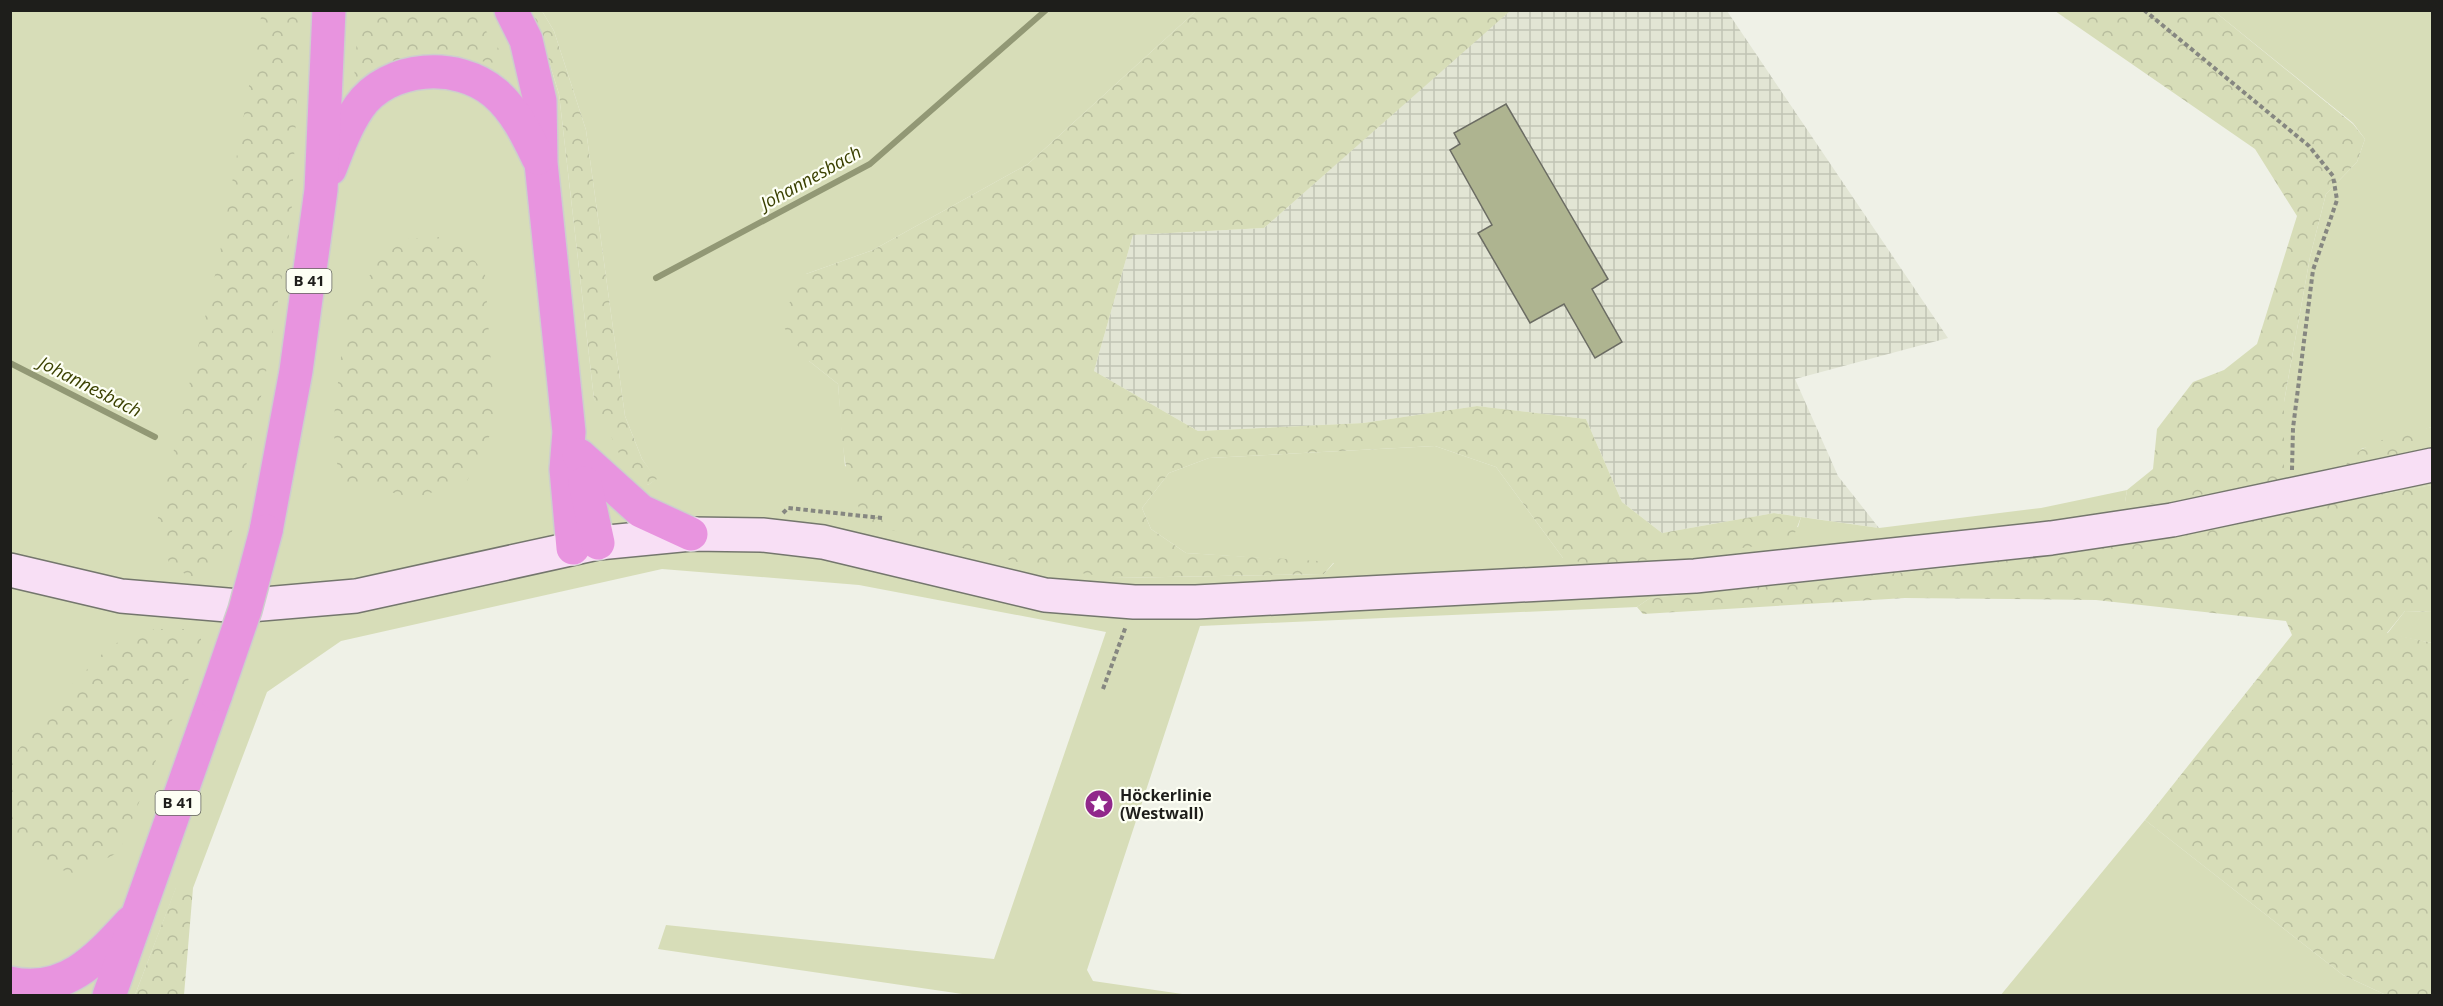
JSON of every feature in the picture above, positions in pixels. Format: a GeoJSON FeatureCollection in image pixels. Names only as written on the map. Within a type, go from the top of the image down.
{"type":"FeatureCollection","features":[{"type":"Feature","properties":{"kind":"highway","name":"B 41"},"geometry":{"type":"LineString","coordinates":[[109,996],[245,610],[266,531],[296,371],[321,190],[329,10]]}},
{"type":"Feature","properties":{"kind":"highway"},"geometry":{"type":"LineString","coordinates":[[511,10],[526,40],[540,101],[541,163],[585,545]]}},
{"type":"Feature","properties":{"kind":"highway"},"geometry":{"type":"LineString","coordinates":[[321,190],[347,128],[360,105],[379,87],[400,76],[424,72],[447,73],[472,79],[495,92],[511,109],[541,163]]}},
{"type":"Feature","properties":{"kind":"highway"},"geometry":{"type":"LineString","coordinates":[[574,444],[641,511],[692,534]]}},
{"type":"Feature","properties":{"kind":"highway"},"geometry":{"type":"LineString","coordinates":[[10,983],[31,987],[64,980],[97,959],[140,912]]}},
{"type":"Feature","properties":{"kind":"main road"},"geometry":{"type":"LineString","coordinates":[[10,570],[121,596],[239,606],[356,596],[585,545],[692,534],[762,535],[823,542],[1045,595],[1134,602],[1196,602],[1695,576],[2051,537],[2172,520],[2433,465]]}},
{"type":"Feature","properties":{"kind":"path"},"geometry":{"type":"LineString","coordinates":[[2144,10],[2308,146],[2333,176],[2337,200],[2311,282],[2293,428],[2292,495]]}},
{"type":"Feature","properties":{"kind":"path"},"geometry":{"type":"LineString","coordinates":[[1103,689],[1134,602]]}},
{"type":"Feature","properties":{"kind":"shaded area"},"geometry":{"type":"Polygon","coordinates":[[[1510,10],[1727,11],[1948,338],[1795,379],[1838,476],[1879,528],[1774,513],[1662,533],[1622,502],[1586,419],[1477,406],[1363,423],[1198,431],[1094,371],[1133,235],[1264,228],[1510,10]]]}},
{"type":"Feature","properties":{"kind":"green space"},"geometry":{"type":"Polygon","coordinates":[[[10,11],[528,11],[542,39],[559,94],[594,399],[648,485],[656,479],[642,459],[625,416],[586,130],[554,31],[542,11],[1196,11],[1028,164],[873,250],[806,274],[809,361],[838,384],[845,466],[1113,578],[1324,574],[1334,563],[1186,553],[1151,529],[1142,508],[1169,473],[1209,458],[1435,446],[1496,467],[1563,558],[1798,527],[1801,517],[1879,528],[2041,508],[2127,490],[2125,502],[2284,470],[2284,402],[2310,257],[2326,194],[2357,162],[2365,139],[2353,123],[2214,11],[2432,11],[2432,427],[2361,449],[2432,450],[2432,485],[2203,527],[1953,567],[1650,598],[1637,607],[1200,626],[1087,970],[1093,981],[1196,996],[969,995],[658,949],[666,925],[994,959],[1106,632],[859,585],[662,569],[341,641],[267,692],[193,888],[176,888],[135,995],[11,995],[10,11]]]}},
{"type":"Feature","properties":{"kind":"green space"},"geometry":{"type":"Polygon","coordinates":[[[262,11],[301,11],[291,223],[265,378],[225,564],[192,578],[170,565],[156,526],[219,258],[262,11]]]}},
{"type":"Feature","properties":{"kind":"green space"},"geometry":{"type":"Polygon","coordinates":[[[359,11],[472,11],[510,65],[421,53],[354,80],[359,11]]]}},
{"type":"Feature","properties":{"kind":"green space"},"geometry":{"type":"Polygon","coordinates":[[[528,11],[542,11],[554,31],[586,130],[625,416],[642,459],[657,479],[648,485],[622,460],[594,399],[559,94],[542,39],[528,11]]]}},
{"type":"Feature","properties":{"kind":"green space"},"geometry":{"type":"Polygon","coordinates":[[[1196,11],[1510,11],[1264,228],[1133,235],[1094,371],[1198,431],[1363,423],[1477,406],[1586,419],[1622,502],[1662,533],[1774,513],[1801,517],[1793,538],[1757,546],[1597,566],[1563,558],[1496,467],[1435,446],[1209,458],[1169,473],[1142,508],[1151,529],[1186,553],[1334,562],[1324,574],[1113,578],[1029,565],[868,524],[852,491],[844,457],[838,384],[809,361],[779,321],[806,274],[873,250],[1028,164],[1196,11]]]}},
{"type":"Feature","properties":{"kind":"green space"},"geometry":{"type":"Polygon","coordinates":[[[2055,11],[2214,11],[2353,124],[2365,139],[2357,162],[2326,194],[2310,257],[2284,402],[2284,471],[2280,480],[2140,506],[2125,502],[2127,490],[2153,469],[2157,429],[2193,382],[2224,370],[2257,344],[2297,216],[2255,149],[2055,11]]]}},
{"type":"Feature","properties":{"kind":"green space"},"geometry":{"type":"Polygon","coordinates":[[[440,237],[465,248],[485,274],[495,425],[467,481],[415,498],[339,480],[333,425],[346,314],[381,257],[407,239],[440,237]]]}},
{"type":"Feature","properties":{"kind":"green space"},"geometry":{"type":"Polygon","coordinates":[[[2432,427],[2432,450],[2345,468],[2350,459],[2370,445],[2432,427]]]}},
{"type":"Feature","properties":{"kind":"green space"},"geometry":{"type":"Polygon","coordinates":[[[2432,485],[2432,612],[2405,611],[2387,633],[2432,643],[2432,995],[2386,995],[2343,975],[2145,820],[2292,635],[2286,621],[2096,600],[1905,598],[1643,614],[1637,607],[1650,598],[1953,567],[2203,527],[2432,485]]]}},
{"type":"Feature","properties":{"kind":"green space"},"geometry":{"type":"Polygon","coordinates":[[[2405,611],[2432,612],[2432,643],[2387,634],[2405,611]]]}},
{"type":"Feature","properties":{"kind":"green space"},"geometry":{"type":"Polygon","coordinates":[[[155,629],[186,629],[200,633],[202,646],[119,852],[77,874],[35,863],[11,832],[11,759],[61,696],[111,645],[155,629]]]}},
{"type":"Feature","properties":{"kind":"green space"},"geometry":{"type":"Polygon","coordinates":[[[2145,820],[2343,975],[2386,995],[2000,996],[2145,820]]]}},
{"type":"Feature","properties":{"kind":"green space"},"geometry":{"type":"Polygon","coordinates":[[[176,887],[193,888],[184,995],[135,995],[176,887]]]}},
{"type":"Feature","properties":{"kind":"building"},"geometry":{"type":"Polygon","coordinates":[[[1506,104],[1608,279],[1592,289],[1622,342],[1595,358],[1564,304],[1530,323],[1478,233],[1492,225],[1450,150],[1460,144],[1454,133],[1506,104]]]}},
{"type":"Feature","properties":{"kind":"waterway","name":"Johannesbach"},"geometry":{"type":"LineString","coordinates":[[656,278],[870,164],[1046,10]]}},
{"type":"Feature","properties":{"kind":"waterway","name":"Johannesbach"},"geometry":{"type":"LineString","coordinates":[[10,363],[155,437]]}},
{"type":"Feature","properties":{"kind":"place","name":"Höckerlinie (Westwall)"},"geometry":{"type":"Point","coordinates":[1099,804]}}]}
